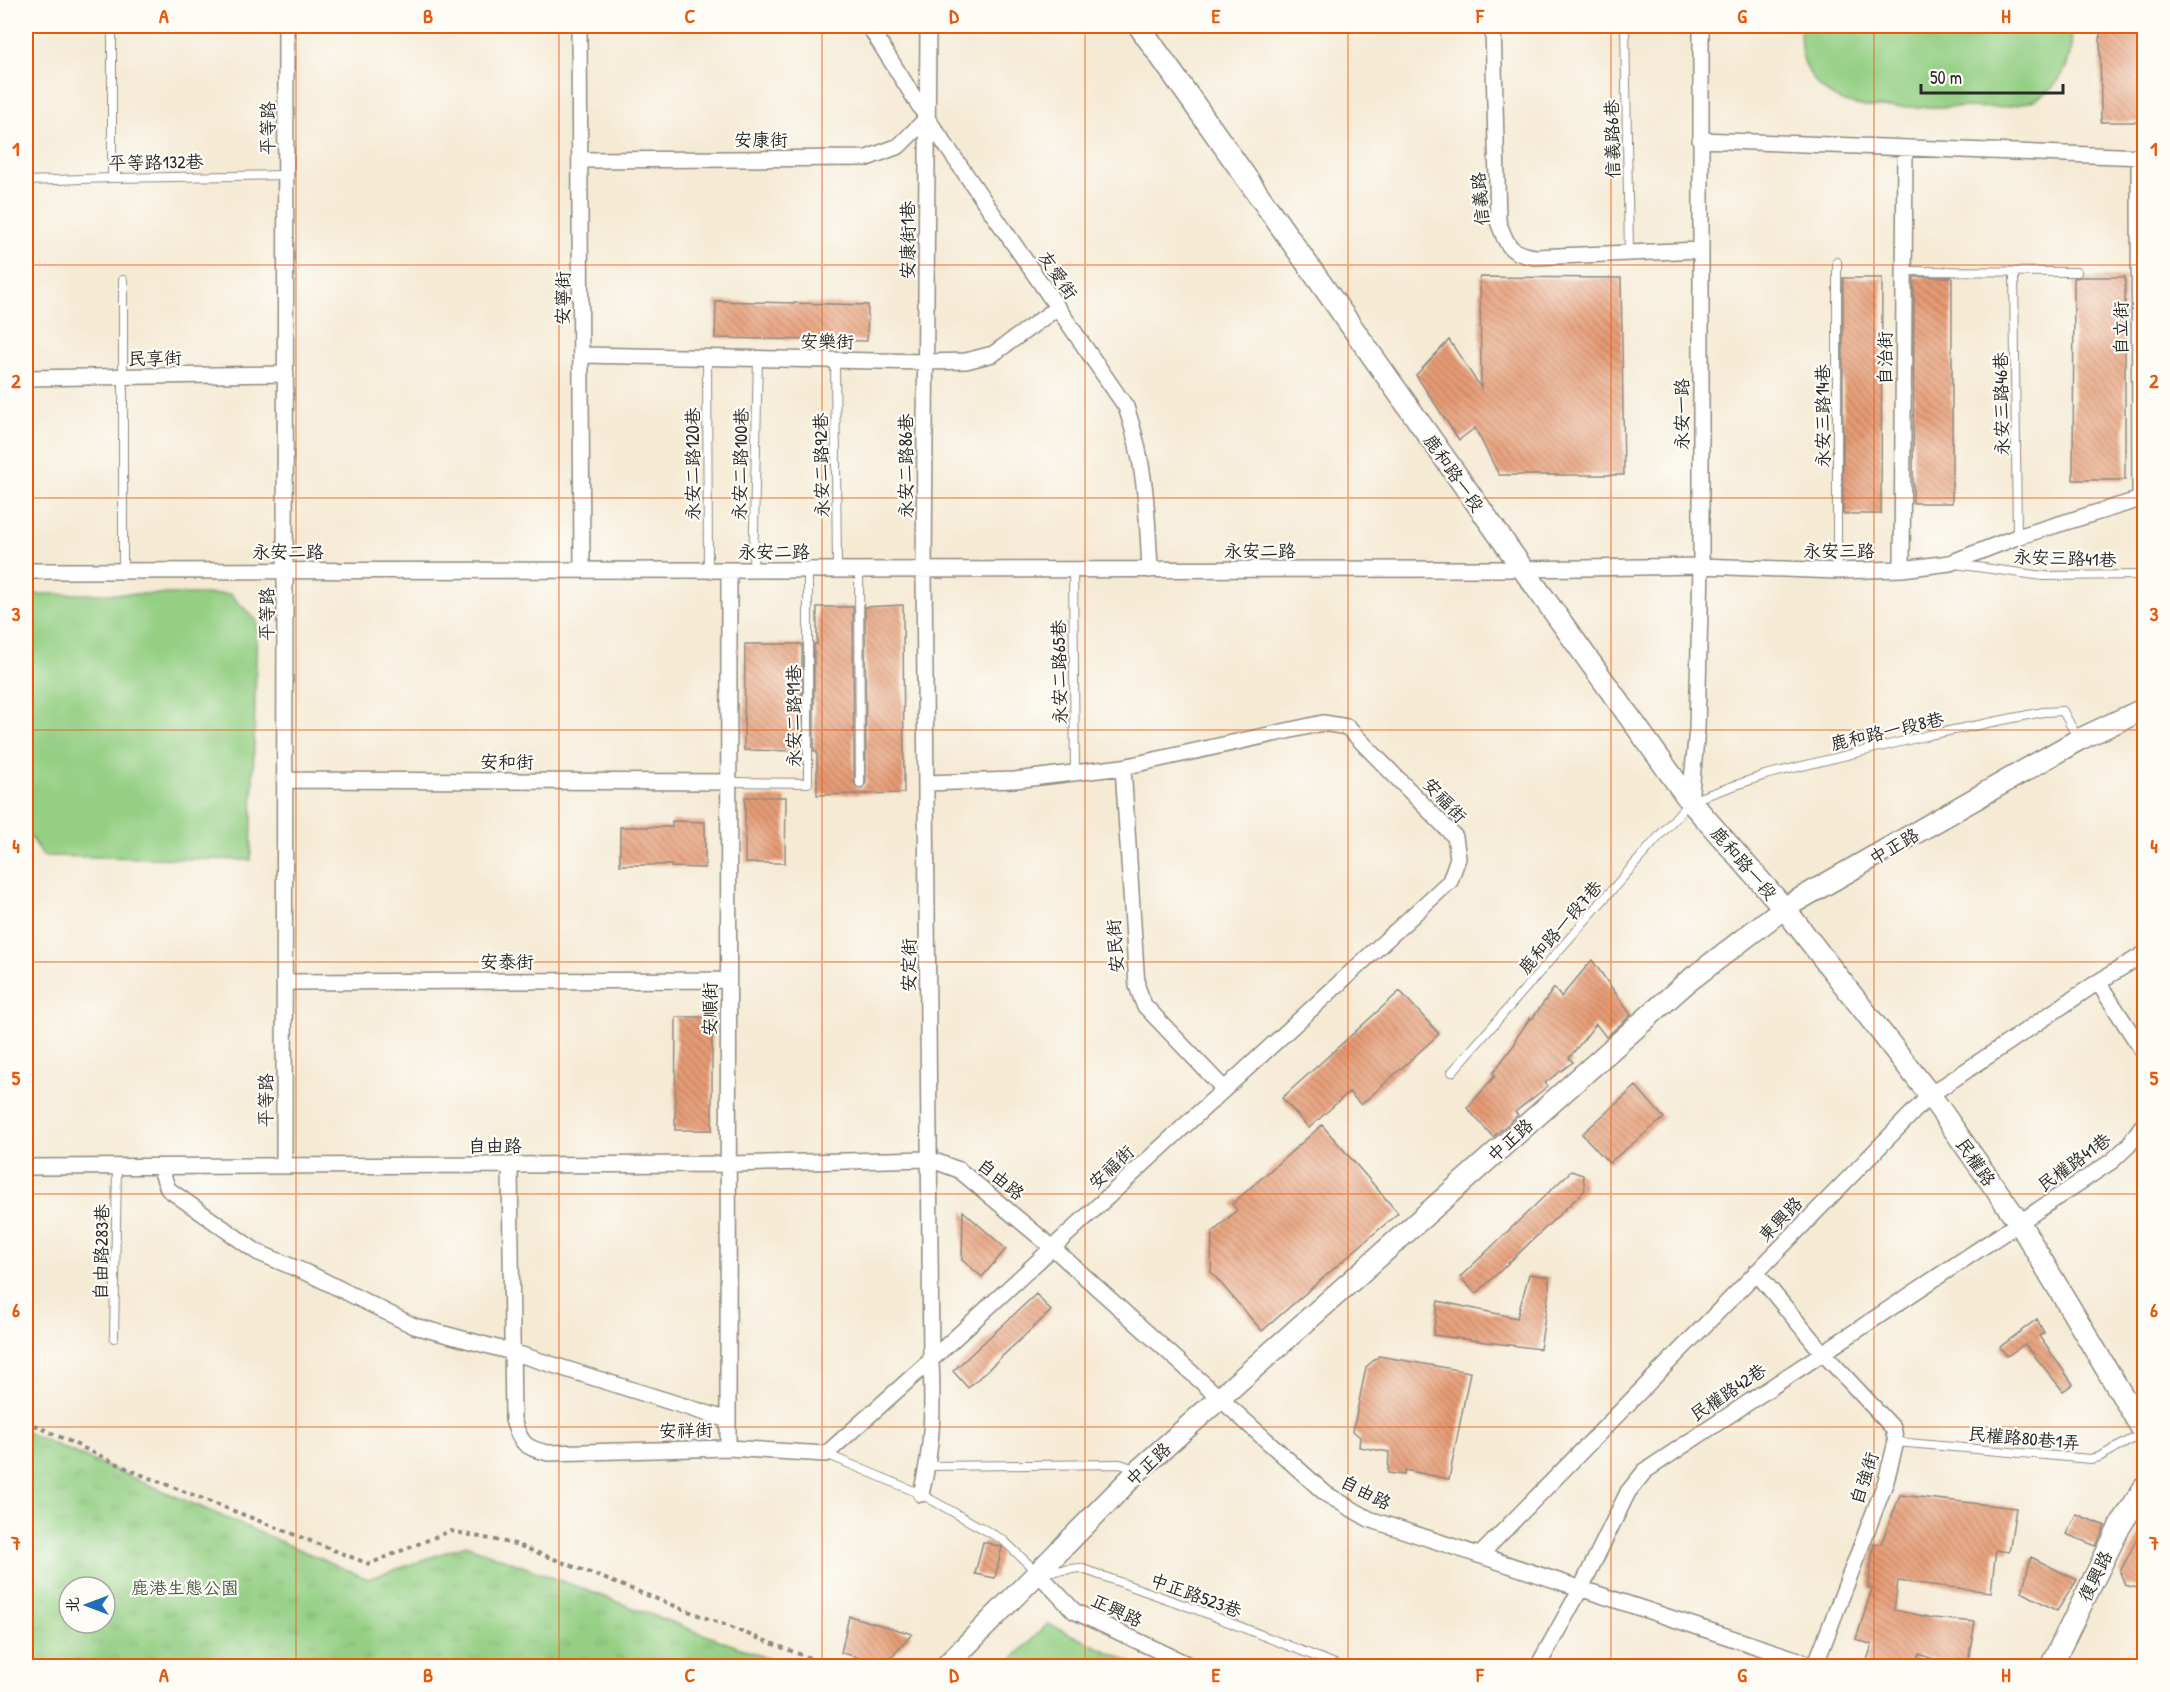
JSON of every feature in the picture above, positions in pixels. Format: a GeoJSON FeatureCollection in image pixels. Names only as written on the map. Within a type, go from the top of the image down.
{"type":"FeatureCollection","features":[{"type":"Feature","properties":{"kind":"main road","name":"鹿和路一段"},"geometry":{"type":"LineString","coordinates":[[1139,26],[1522,569],[1690,801],[1784,908]]}},
{"type":"Feature","properties":{"kind":"main road","name":"中正路"},"geometry":{"type":"LineString","coordinates":[[946,1666],[1139,1470],[1686,983],[1784,908],[2078,740],[2145,709]]}},
{"type":"Feature","properties":{"kind":"main road","name":"民權路"},"geometry":{"type":"LineString","coordinates":[[1784,908],[1930,1095],[2020,1224],[2145,1432]]}},
{"type":"Feature","properties":{"kind":"main road","name":"復興路"},"geometry":{"type":"LineString","coordinates":[[2051,1666],[2119,1528],[2145,1488]]}},
{"type":"Feature","properties":{"kind":"street","name":"平等路"},"geometry":{"type":"LineString","coordinates":[[284,1166],[286,26]]}},
{"type":"Feature","properties":{"kind":"street","name":"安寧街"},"geometry":{"type":"LineString","coordinates":[[579,26],[582,570]]}},
{"type":"Feature","properties":{"kind":"street","name":"友愛街"},"geometry":{"type":"LineString","coordinates":[[869,26],[927,117],[1126,407],[1136,437],[1144,477],[1150,570]]}},
{"type":"Feature","properties":{"kind":"street","name":"安康街1巷"},"geometry":{"type":"LineString","coordinates":[[926,362],[928,26]]}},
{"type":"Feature","properties":{"kind":"street","name":"信義路"},"geometry":{"type":"LineString","coordinates":[[1493,26],[1498,221],[1506,242],[1518,254],[1535,256],[1700,250]]}},
{"type":"Feature","properties":{"kind":"street","name":"永安一路"},"geometry":{"type":"LineString","coordinates":[[1690,801],[1697,729],[1701,566],[1701,26]]}},
{"type":"Feature","properties":{"kind":"street","name":"安康街"},"geometry":{"type":"LineString","coordinates":[[581,160],[867,158],[899,146],[927,117]]}},
{"type":"Feature","properties":{"kind":"street"},"geometry":{"type":"LineString","coordinates":[[1700,140],[2142,157]]}},
{"type":"Feature","properties":{"kind":"street","name":"自治街"},"geometry":{"type":"LineString","coordinates":[[1902,569],[1905,148]]}},
{"type":"Feature","properties":{"kind":"street","name":"自立街"},"geometry":{"type":"LineString","coordinates":[[2142,157],[2142,499]]}},
{"type":"Feature","properties":{"kind":"street","name":"安樂街"},"geometry":{"type":"LineString","coordinates":[[581,355],[966,361],[993,354],[1057,308]]}},
{"type":"Feature","properties":{"kind":"street","name":"永安二路86巷"},"geometry":{"type":"LineString","coordinates":[[924,570],[926,362]]}},
{"type":"Feature","properties":{"kind":"street","name":"民享街"},"geometry":{"type":"LineString","coordinates":[[26,378],[286,374]]}},
{"type":"Feature","properties":{"kind":"street","name":"永安三路"},"geometry":{"type":"LineString","coordinates":[[1522,569],[1701,566],[1837,571],[1902,569],[1950,563],[2017,537],[2142,499]]}},
{"type":"Feature","properties":{"kind":"street","name":"永安二路"},"geometry":{"type":"LineString","coordinates":[[26,571],[1522,569]]}},
{"type":"Feature","properties":{"kind":"street","name":"安順街"},"geometry":{"type":"LineString","coordinates":[[728,1448],[729,570]]}},
{"type":"Feature","properties":{"kind":"street","name":"安定街"},"geometry":{"type":"LineString","coordinates":[[921,1494],[928,1466],[933,1419],[924,570]]}},
{"type":"Feature","properties":{"kind":"street","name":"安福街"},"geometry":{"type":"LineString","coordinates":[[926,783],[1015,780],[1123,767],[1323,723],[1347,728],[1455,837],[1458,858],[1450,881],[1053,1248]]}},
{"type":"Feature","properties":{"kind":"street","name":"安民街"},"geometry":{"type":"LineString","coordinates":[[1123,767],[1137,986],[1144,1005],[1224,1089]]}},
{"type":"Feature","properties":{"kind":"street","name":"安和街"},"geometry":{"type":"LineString","coordinates":[[285,780],[729,782]]}},
{"type":"Feature","properties":{"kind":"street","name":"東興路"},"geometry":{"type":"LineString","coordinates":[[1480,1555],[1930,1095],[2098,982],[2145,954]]}},
{"type":"Feature","properties":{"kind":"street","name":"安泰街"},"geometry":{"type":"LineString","coordinates":[[285,982],[729,980]]}},
{"type":"Feature","properties":{"kind":"street"},"geometry":{"type":"LineString","coordinates":[[2098,982],[2145,1053]]}},
{"type":"Feature","properties":{"kind":"street","name":"民權路41巷"},"geometry":{"type":"LineString","coordinates":[[2020,1224],[2112,1161],[2128,1146],[2145,1123]]}},
{"type":"Feature","properties":{"kind":"street","name":"自由路"},"geometry":{"type":"LineString","coordinates":[[26,1167],[729,1164],[929,1159],[959,1170],[1053,1248],[1326,1494],[1369,1519],[1816,1666]]}},
{"type":"Feature","properties":{"kind":"street","name":"安祥街"},"geometry":{"type":"LineString","coordinates":[[510,1165],[513,1420],[520,1439],[530,1449],[549,1452],[728,1448],[826,1454]]}},
{"type":"Feature","properties":{"kind":"street"},"geometry":{"type":"LineString","coordinates":[[160,1167],[168,1190],[257,1252],[314,1276],[414,1326],[512,1352],[728,1420]]}},
{"type":"Feature","properties":{"kind":"street","name":"民權路42巷"},"geometry":{"type":"LineString","coordinates":[[1538,1666],[1581,1588],[1628,1492],[1645,1471],[2020,1224]]}},
{"type":"Feature","properties":{"kind":"street"},"geometry":{"type":"LineString","coordinates":[[826,1454],[1053,1248]]}},
{"type":"Feature","properties":{"kind":"street","name":"自強街"},"geometry":{"type":"LineString","coordinates":[[1756,1272],[1822,1353],[1893,1428],[1896,1442],[1886,1480],[1816,1666]]}},
{"type":"Feature","properties":{"kind":"street","name":"正興路"},"geometry":{"type":"LineString","coordinates":[[1038,1573],[1074,1611],[1191,1666]]}},
{"type":"Feature","properties":{"kind":"lane"},"geometry":{"type":"LineString","coordinates":[[111,26],[112,178]]}},
{"type":"Feature","properties":{"kind":"lane","name":"信義路6巷"},"geometry":{"type":"LineString","coordinates":[[1625,26],[1629,253]]}},
{"type":"Feature","properties":{"kind":"lane","name":"平等路132巷"},"geometry":{"type":"LineString","coordinates":[[26,181],[286,175]]}},
{"type":"Feature","properties":{"kind":"lane","name":"永安三路14巷"},"geometry":{"type":"LineString","coordinates":[[1837,262],[1837,571]]}},
{"type":"Feature","properties":{"kind":"lane"},"geometry":{"type":"LineString","coordinates":[[1904,271],[2077,272]]}},
{"type":"Feature","properties":{"kind":"lane","name":"永安三路46巷"},"geometry":{"type":"LineString","coordinates":[[2014,272],[2017,537]]}},
{"type":"Feature","properties":{"kind":"lane"},"geometry":{"type":"LineString","coordinates":[[123,280],[123,571]]}},
{"type":"Feature","properties":{"kind":"lane","name":"永安二路120巷"},"geometry":{"type":"LineString","coordinates":[[706,357],[708,570]]}},
{"type":"Feature","properties":{"kind":"lane","name":"永安二路100巷"},"geometry":{"type":"LineString","coordinates":[[753,570],[758,359]]}},
{"type":"Feature","properties":{"kind":"lane","name":"永安二路92巷"},"geometry":{"type":"LineString","coordinates":[[835,360],[837,570]]}},
{"type":"Feature","properties":{"kind":"lane","name":"永安三路41巷"},"geometry":{"type":"LineString","coordinates":[[1950,563],[2043,576],[2145,575]]}},
{"type":"Feature","properties":{"kind":"lane"},"geometry":{"type":"LineString","coordinates":[[859,570],[860,783]]}},
{"type":"Feature","properties":{"kind":"lane","name":"永安二路65巷"},"geometry":{"type":"LineString","coordinates":[[1073,570],[1075,774]]}},
{"type":"Feature","properties":{"kind":"lane","name":"永安二路91巷"},"geometry":{"type":"LineString","coordinates":[[729,782],[808,783],[808,571]]}},
{"type":"Feature","properties":{"kind":"lane","name":"鹿和路一段8巷"},"geometry":{"type":"LineString","coordinates":[[1690,801],[1765,775],[1929,735],[2043,712],[2063,711],[2078,740]]}},
{"type":"Feature","properties":{"kind":"lane","name":"鹿和路一段7巷"},"geometry":{"type":"LineString","coordinates":[[1452,1072],[1690,801]]}},
{"type":"Feature","properties":{"kind":"lane","name":"自由路283巷"},"geometry":{"type":"LineString","coordinates":[[114,1338],[117,1167]]}},
{"type":"Feature","properties":{"kind":"lane","name":"民權路80巷1弄"},"geometry":{"type":"LineString","coordinates":[[1896,1442],[2090,1459],[2099,1457],[2145,1432]]}},
{"type":"Feature","properties":{"kind":"lane"},"geometry":{"type":"LineString","coordinates":[[826,1454],[921,1494],[1003,1540],[1038,1573]]}},
{"type":"Feature","properties":{"kind":"lane"},"geometry":{"type":"LineString","coordinates":[[928,1466],[1120,1464],[1139,1470]]}},
{"type":"Feature","properties":{"kind":"lane","name":"中正路523巷"},"geometry":{"type":"LineString","coordinates":[[1038,1573],[1080,1568],[1198,1610],[1340,1666]]}},
{"type":"Feature","properties":{"kind":"path"},"geometry":{"type":"LineString","coordinates":[[26,1421],[137,1473],[369,1564],[450,1531],[515,1544],[830,1666]]}},
{"type":"Feature","properties":{"kind":"green space"},"geometry":{"type":"Polygon","coordinates":[[[1801,26],[2071,26],[2071,45],[2062,75],[2052,88],[2028,102],[1998,107],[1869,107],[1838,99],[1816,82],[1803,58],[1801,26]]]}},
{"type":"Feature","properties":{"kind":"green space"},"geometry":{"type":"Polygon","coordinates":[[[36,594],[230,594],[257,621],[251,860],[43,856],[26,830],[26,608],[36,594]]]}},
{"type":"Feature","properties":{"kind":"green space","name":"鹿港生態公園"},"geometry":{"type":"Polygon","coordinates":[[[26,1432],[368,1579],[466,1545],[788,1666],[26,1666],[26,1432]]]}},
{"type":"Feature","properties":{"kind":"green space"},"geometry":{"type":"Polygon","coordinates":[[[1048,1624],[1139,1666],[1005,1666],[1048,1624]]]}},
{"type":"Feature","properties":{"kind":"building"},"geometry":{"type":"Polygon","coordinates":[[[2100,26],[2145,26],[2145,122],[2101,122],[2100,26]]]}},
{"type":"Feature","properties":{"kind":"building"},"geometry":{"type":"Polygon","coordinates":[[[1480,277],[1621,278],[1624,475],[1499,475],[1475,428],[1459,440],[1416,375],[1449,340],[1481,388],[1480,277]]]}},
{"type":"Feature","properties":{"kind":"building"},"geometry":{"type":"Polygon","coordinates":[[[1914,277],[1952,277],[1952,503],[1913,503],[1914,277]]]}},
{"type":"Feature","properties":{"kind":"building"},"geometry":{"type":"Polygon","coordinates":[[[2125,277],[2125,480],[2073,480],[2074,278],[2125,277]]]}},
{"type":"Feature","properties":{"kind":"building"},"geometry":{"type":"Polygon","coordinates":[[[1843,278],[1882,278],[1881,514],[1843,514],[1843,278]]]}},
{"type":"Feature","properties":{"kind":"building"},"geometry":{"type":"Polygon","coordinates":[[[716,301],[868,305],[867,341],[715,338],[716,301]]]}},
{"type":"Feature","properties":{"kind":"building"},"geometry":{"type":"Polygon","coordinates":[[[903,605],[904,793],[817,795],[817,751],[814,751],[814,644],[817,644],[817,607],[853,607],[854,783],[857,788],[861,789],[866,783],[865,607],[903,605]]]}},
{"type":"Feature","properties":{"kind":"building"},"geometry":{"type":"Polygon","coordinates":[[[745,644],[802,644],[802,751],[744,750],[745,644]]]}},
{"type":"Feature","properties":{"kind":"building"},"geometry":{"type":"Polygon","coordinates":[[[745,797],[786,797],[785,863],[745,863],[745,797]]]}},
{"type":"Feature","properties":{"kind":"building"},"geometry":{"type":"Polygon","coordinates":[[[672,821],[705,822],[705,868],[620,865],[620,827],[672,827],[672,821]]]}},
{"type":"Feature","properties":{"kind":"building"},"geometry":{"type":"Polygon","coordinates":[[[1592,960],[1631,1015],[1606,1037],[1596,1024],[1569,1058],[1573,1062],[1545,1083],[1548,1086],[1515,1112],[1518,1115],[1493,1137],[1467,1108],[1495,1076],[1493,1073],[1516,1042],[1515,1040],[1554,988],[1561,997],[1592,960]]]}},
{"type":"Feature","properties":{"kind":"building"},"geometry":{"type":"Polygon","coordinates":[[[1400,991],[1439,1034],[1361,1105],[1349,1092],[1309,1128],[1282,1098],[1400,991]]]}},
{"type":"Feature","properties":{"kind":"building"},"geometry":{"type":"Polygon","coordinates":[[[676,1017],[712,1017],[712,1130],[675,1130],[676,1017]]]}},
{"type":"Feature","properties":{"kind":"building"},"geometry":{"type":"Polygon","coordinates":[[[1636,1086],[1664,1118],[1609,1163],[1582,1134],[1636,1086]]]}},
{"type":"Feature","properties":{"kind":"building"},"geometry":{"type":"Polygon","coordinates":[[[1322,1125],[1398,1213],[1262,1331],[1211,1272],[1212,1233],[1237,1210],[1232,1204],[1322,1125]]]}},
{"type":"Feature","properties":{"kind":"building"},"geometry":{"type":"Polygon","coordinates":[[[1571,1171],[1583,1175],[1585,1190],[1476,1294],[1460,1277],[1571,1171]]]}},
{"type":"Feature","properties":{"kind":"building"},"geometry":{"type":"Polygon","coordinates":[[[963,1211],[1006,1249],[982,1277],[962,1260],[963,1211]]]}},
{"type":"Feature","properties":{"kind":"building"},"geometry":{"type":"Polygon","coordinates":[[[1529,1274],[1549,1277],[1540,1349],[1433,1335],[1438,1301],[1517,1318],[1529,1274]]]}},
{"type":"Feature","properties":{"kind":"building"},"geometry":{"type":"Polygon","coordinates":[[[1036,1294],[1051,1311],[968,1388],[953,1371],[1036,1294]]]}},
{"type":"Feature","properties":{"kind":"building"},"geometry":{"type":"Polygon","coordinates":[[[2037,1319],[2044,1333],[2039,1336],[2073,1384],[2063,1391],[2025,1344],[2007,1356],[2000,1347],[2037,1319]]]}},
{"type":"Feature","properties":{"kind":"building"},"geometry":{"type":"Polygon","coordinates":[[[1379,1356],[1470,1372],[1449,1479],[1405,1470],[1404,1475],[1388,1473],[1389,1452],[1359,1447],[1360,1437],[1353,1431],[1366,1367],[1379,1356]]]}},
{"type":"Feature","properties":{"kind":"building"},"geometry":{"type":"Polygon","coordinates":[[[1900,1495],[2016,1508],[2009,1552],[1996,1550],[1991,1592],[1898,1581],[1894,1610],[1933,1618],[1975,1622],[1967,1666],[1953,1666],[1919,1654],[1914,1666],[1865,1666],[1872,1645],[1856,1639],[1872,1589],[1868,1588],[1874,1543],[1881,1544],[1900,1495]]]}},
{"type":"Feature","properties":{"kind":"building"},"geometry":{"type":"Polygon","coordinates":[[[2076,1514],[2105,1526],[2096,1546],[2066,1534],[2076,1514]]]}},
{"type":"Feature","properties":{"kind":"building"},"geometry":{"type":"Polygon","coordinates":[[[2145,1523],[2145,1590],[2125,1585],[2120,1572],[2145,1523]]]}},
{"type":"Feature","properties":{"kind":"building"},"geometry":{"type":"Polygon","coordinates":[[[983,1542],[1002,1547],[995,1578],[975,1574],[983,1542]]]}},
{"type":"Feature","properties":{"kind":"building"},"geometry":{"type":"Polygon","coordinates":[[[2031,1557],[2077,1580],[2057,1611],[2022,1592],[2031,1557]]]}},
{"type":"Feature","properties":{"kind":"building"},"geometry":{"type":"Polygon","coordinates":[[[849,1616],[912,1634],[886,1664],[841,1653],[849,1616]]]}}]}
